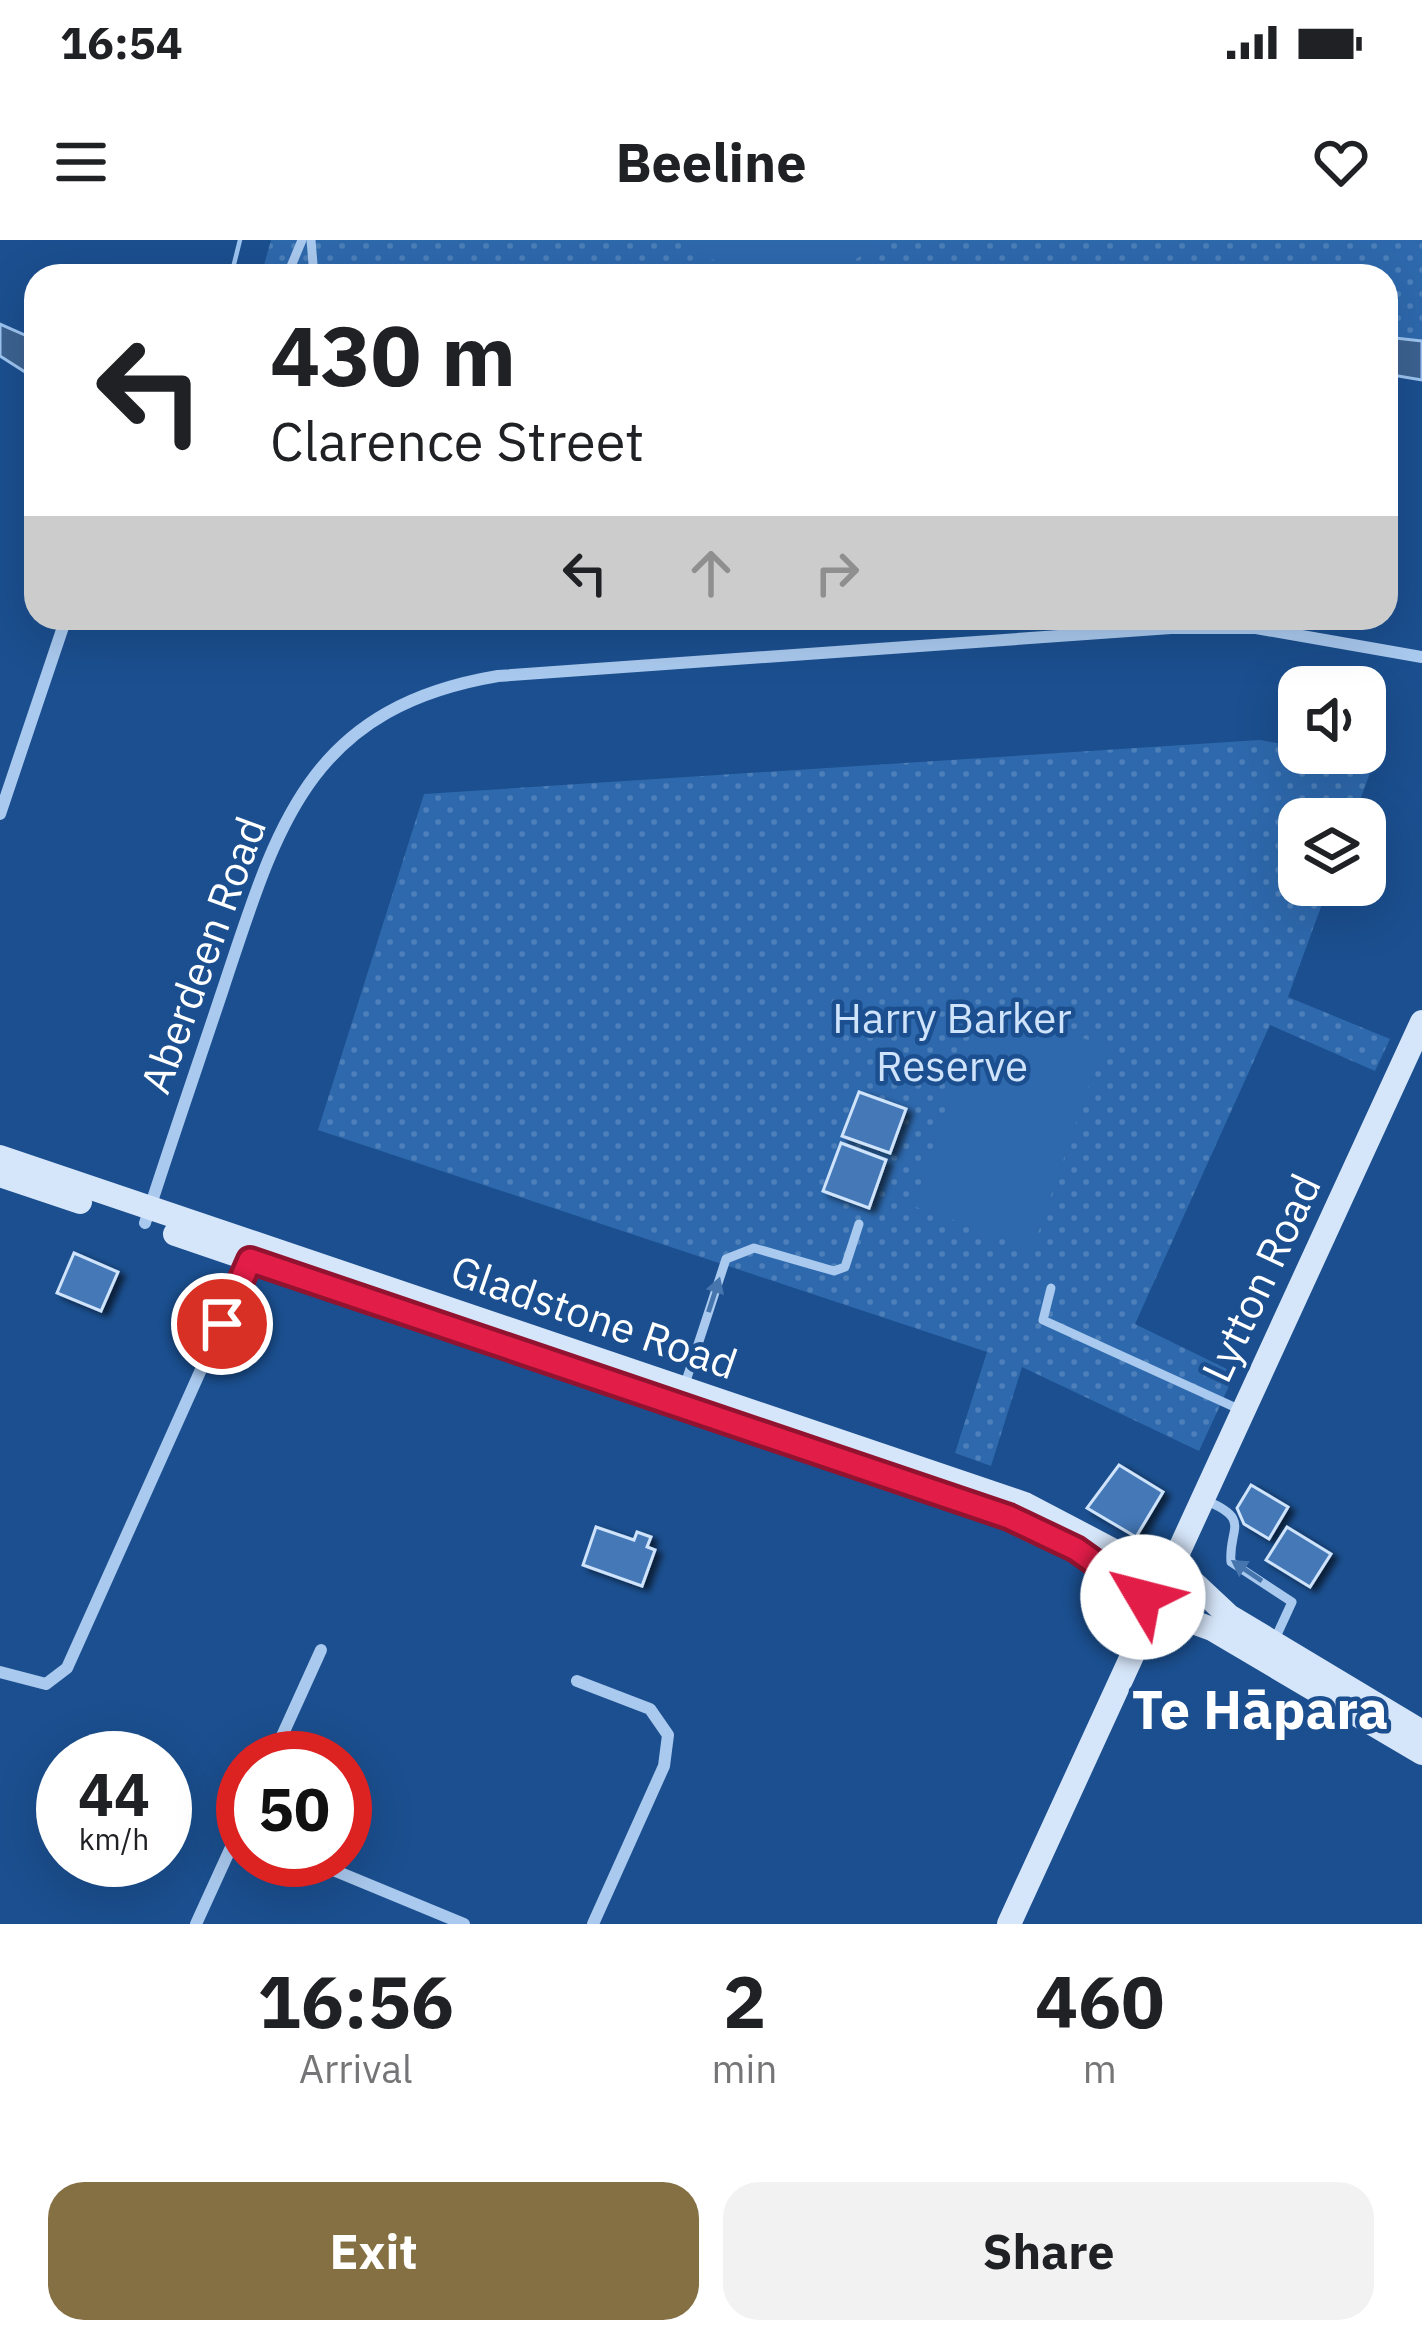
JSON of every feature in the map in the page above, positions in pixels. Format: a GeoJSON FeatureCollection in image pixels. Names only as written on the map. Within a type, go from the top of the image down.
{"type":"FeatureCollection","features":[{"type":"Feature","properties":{"kind":"main road","name":"Lytton Road"},"geometry":{"type":"LineString","coordinates":[[1172,1570],[1243,1412],[1411,1067],[1422,1022]]}},
{"type":"Feature","properties":{"kind":"main road","name":"Gladstone Road"},"geometry":{"type":"LineString","coordinates":[[0,1157],[147,1216],[681,1397],[1009,1517],[1076,1549],[1156,1605],[1422,1753]]}},
{"type":"Feature","properties":{"kind":"main road","name":"Gladstone Road"},"geometry":{"type":"LineString","coordinates":[[0,1175],[147,1216]]}},
{"type":"Feature","properties":{"kind":"main road","name":"Gladstone Road"},"geometry":{"type":"LineString","coordinates":[[681,1397],[1025,1504],[1122,1555],[1172,1570],[1272,1644],[1422,1732]]}},
{"type":"Feature","properties":{"kind":"main road"},"geometry":{"type":"LineString","coordinates":[[1009,1924],[1156,1605],[1144,1578],[1172,1570],[1186,1598],[1156,1605]]}},
{"type":"Feature","properties":{"kind":"street"},"geometry":{"type":"LineString","coordinates":[[0,814],[62,630]]}},
{"type":"Feature","properties":{"kind":"street","name":"Aberdeen Road"},"geometry":{"type":"LineString","coordinates":[[147,1216],[285,817],[341,746],[411,700],[454,683],[498,676],[1150,630]]}},
{"type":"Feature","properties":{"kind":"street","name":"Aberdeen Road"},"geometry":{"type":"LineString","coordinates":[[1238,630],[1299,634],[1422,657]]}},
{"type":"Feature","properties":{"kind":"street"},"geometry":{"type":"LineString","coordinates":[[0,1672],[54,1682],[67,1668],[253,1252]]}},
{"type":"Feature","properties":{"kind":"street"},"geometry":{"type":"LineString","coordinates":[[284,1731],[321,1650]]}},
{"type":"Feature","properties":{"kind":"street"},"geometry":{"type":"LineString","coordinates":[[577,1681],[650,1709],[668,1736],[664,1766],[593,1924]]}},
{"type":"Feature","properties":{"kind":"street"},"geometry":{"type":"LineString","coordinates":[[196,1924],[216,1882]]}},
{"type":"Feature","properties":{"kind":"street"},"geometry":{"type":"LineString","coordinates":[[372,1886],[464,1924]]}},
{"type":"Feature","properties":{"kind":"lane"},"geometry":{"type":"LineString","coordinates":[[681,1397],[726,1258],[754,1248],[834,1271],[845,1267],[860,1223]]}},
{"type":"Feature","properties":{"kind":"lane"},"geometry":{"type":"LineString","coordinates":[[1051,1288],[1043,1320],[1243,1412]]}},
{"type":"Feature","properties":{"kind":"lane"},"geometry":{"type":"LineString","coordinates":[[1203,1499],[1228,1510],[1236,1524],[1231,1562],[1292,1602],[1272,1644]]}},
{"type":"Feature","properties":{"kind":"green space"},"geometry":{"type":"Polygon","coordinates":[[[271,240],[1422,240],[1422,345],[1398,343],[1398,264],[264,264],[271,240]]]}},
{"type":"Feature","properties":{"kind":"green space"},"geometry":{"type":"Polygon","coordinates":[[[689,240],[881,240],[846,264],[722,264],[689,240]]]}},
{"type":"Feature","properties":{"kind":"green space","name":"Harry Barker Reserve"},"geometry":{"type":"Polygon","coordinates":[[[1260,740],[1278,743],[1278,774],[1370,774],[1361,798],[1278,798],[1278,906],[1321,906],[1288,997],[1390,1039],[1375,1071],[1270,1025],[1135,1324],[1235,1373],[1199,1451],[1022,1367],[991,1466],[955,1453],[987,1352],[318,1130],[424,794],[1260,740]]]}},
{"type":"Feature","properties":{"kind":"green space"},"geometry":{"type":"Polygon","coordinates":[[[983,1005],[1103,1045],[1033,1248],[913,1206],[983,1005]]]}},
{"type":"Feature","properties":{"kind":"shaded area"},"geometry":{"type":"Polygon","coordinates":[[[0,324],[24,335],[24,371],[0,356],[0,324]]]}},
{"type":"Feature","properties":{"kind":"shaded area"},"geometry":{"type":"Polygon","coordinates":[[[1398,338],[1422,341],[1422,380],[1398,376],[1398,338]]]}},
{"type":"Feature","properties":{"kind":"building"},"geometry":{"type":"Polygon","coordinates":[[[859,1092],[906,1109],[890,1153],[842,1136],[859,1092]]]}},
{"type":"Feature","properties":{"kind":"building"},"geometry":{"type":"Polygon","coordinates":[[[841,1143],[886,1160],[869,1208],[823,1191],[841,1143]]]}},
{"type":"Feature","properties":{"kind":"building"},"geometry":{"type":"Polygon","coordinates":[[[74,1253],[118,1272],[101,1311],[57,1293],[74,1253]]]}},
{"type":"Feature","properties":{"kind":"building"},"geometry":{"type":"Polygon","coordinates":[[[1119,1465],[1163,1492],[1136,1537],[1087,1508],[1119,1465]]]}},
{"type":"Feature","properties":{"kind":"building"},"geometry":{"type":"Polygon","coordinates":[[[1251,1485],[1288,1507],[1269,1539],[1244,1524],[1237,1508],[1251,1485]]]}},
{"type":"Feature","properties":{"kind":"building"},"geometry":{"type":"Polygon","coordinates":[[[596,1527],[634,1540],[637,1532],[651,1537],[647,1547],[655,1550],[642,1586],[583,1565],[596,1527]]]}},
{"type":"Feature","properties":{"kind":"building"},"geometry":{"type":"Polygon","coordinates":[[[1287,1527],[1331,1554],[1310,1587],[1266,1560],[1287,1527]]]}},
{"type":"Feature","properties":{"kind":"waterway"},"geometry":{"type":"LineString","coordinates":[[234,264],[240,240]]}},
{"type":"Feature","properties":{"kind":"district","name":"Te Hāpara"},"geometry":{"type":"Point","coordinates":[1260,1710]}},
{"type":"Feature","properties":{"kind":"route"},"geometry":{"type":"LineString","coordinates":[[222,1324],[250,1260],[1009,1517],[1076,1549],[1143,1597]]}}]}
